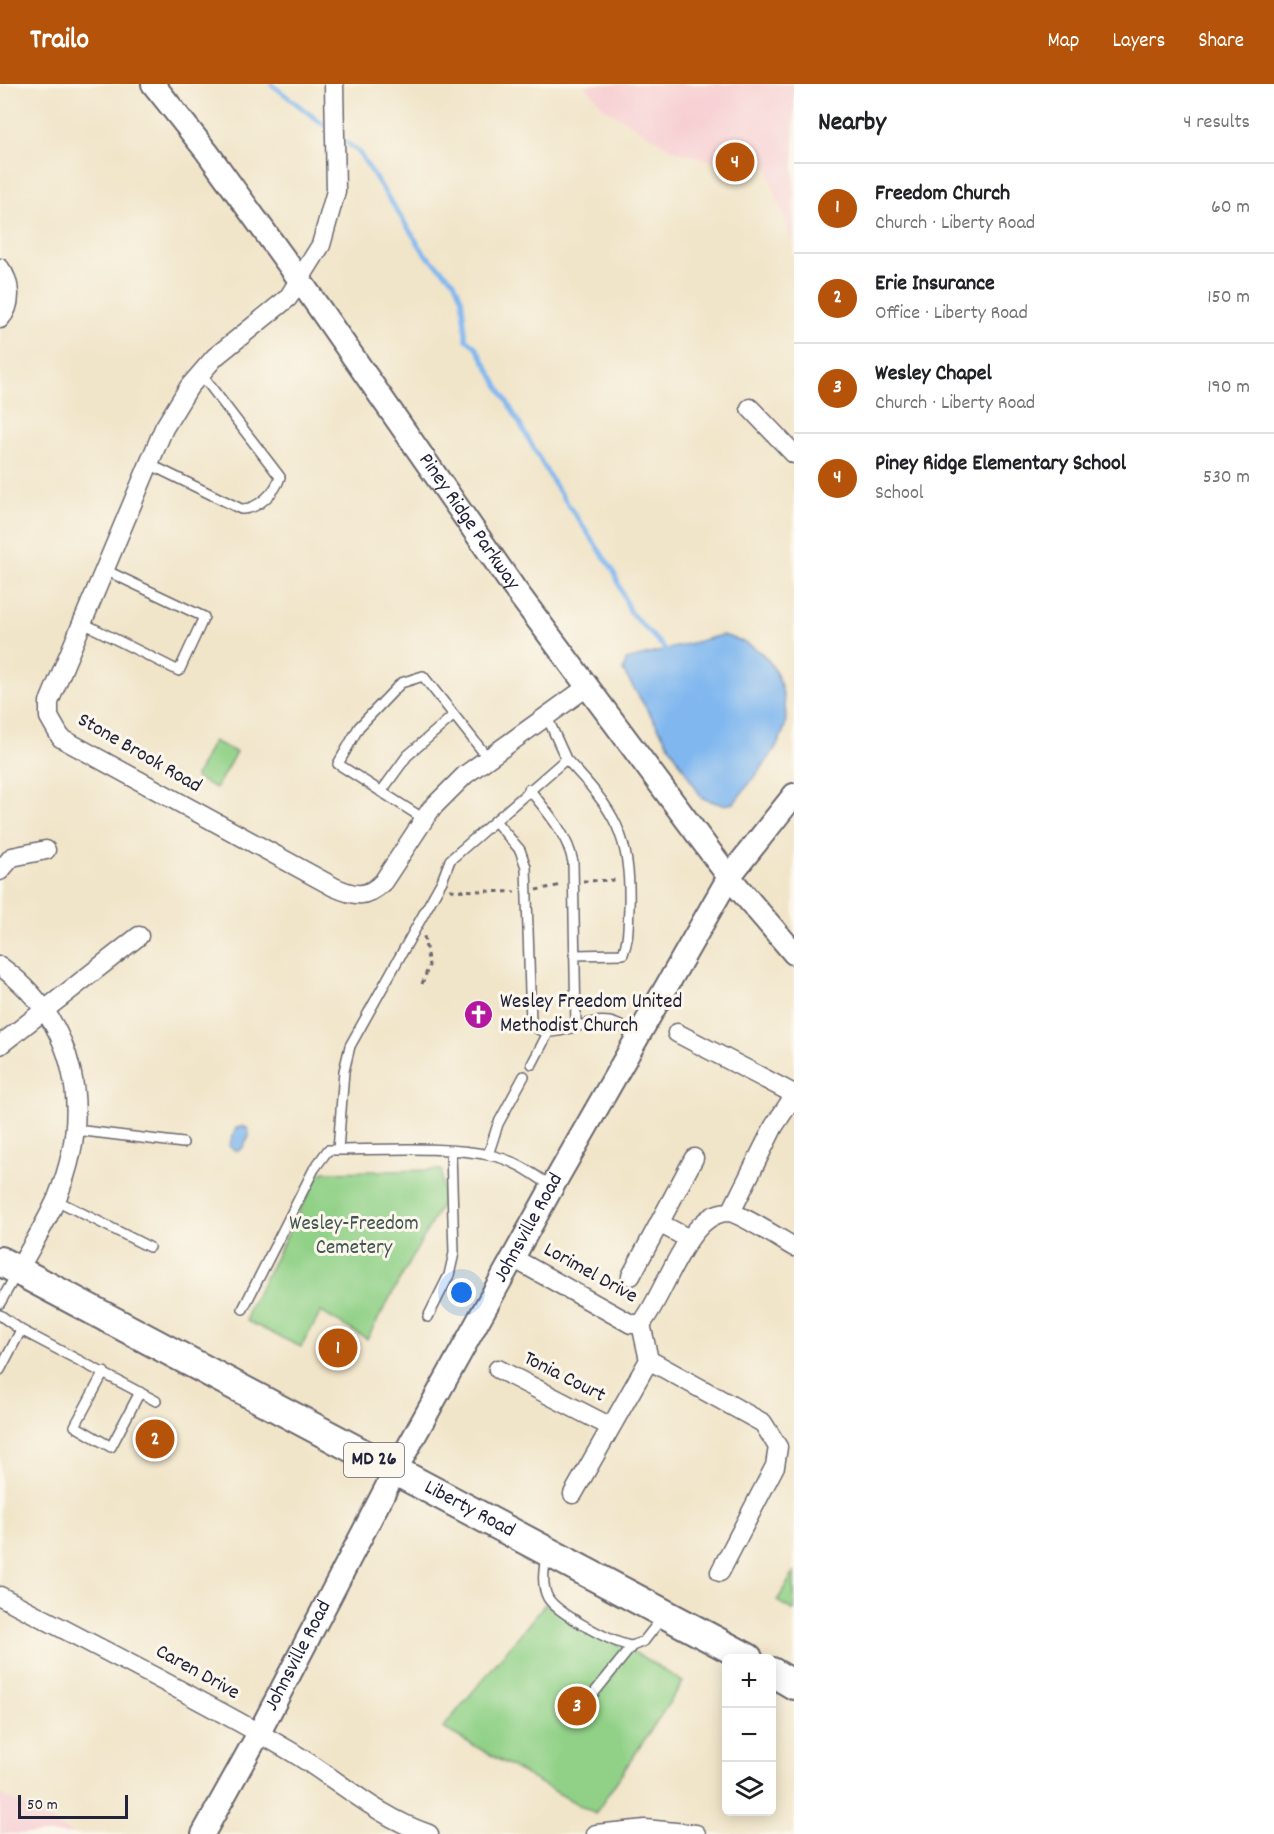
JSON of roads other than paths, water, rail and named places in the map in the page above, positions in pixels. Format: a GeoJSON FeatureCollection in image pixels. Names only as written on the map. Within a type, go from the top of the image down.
{"type":"FeatureCollection","features":[{"type":"Feature","properties":{"kind":"main road","name":"Liberty Road"},"geometry":{"type":"LineString","coordinates":[[9,1266],[739,1654]]}},
{"type":"Feature","properties":{"kind":"main road"},"geometry":{"type":"LineString","coordinates":[[776,1675],[794,1685]]}},
{"type":"Feature","properties":{"kind":"street","name":"Piney Ridge Parkway"},"geometry":{"type":"LineString","coordinates":[[153,84],[207,152],[299,279],[514,588],[587,687],[729,877],[794,953]]}},
{"type":"Feature","properties":{"kind":"street","name":"Stone Brook Road"},"geometry":{"type":"LineString","coordinates":[[334,84],[336,191],[321,244],[288,298],[215,357],[165,428],[49,702],[49,717],[61,738],[350,894],[361,896],[373,892],[383,882],[424,819],[465,775],[587,687]]}},
{"type":"Feature","properties":{"kind":"street"},"geometry":{"type":"LineString","coordinates":[[0,268],[4,274],[9,294],[8,305],[0,319]]}},
{"type":"Feature","properties":{"kind":"street"},"geometry":{"type":"LineString","coordinates":[[750,408],[794,454]]}},
{"type":"Feature","properties":{"kind":"street","name":"Johnsville Road"},"geometry":{"type":"LineString","coordinates":[[203,1834],[259,1734],[395,1471],[552,1186],[729,877],[794,795]]}},
{"type":"Feature","properties":{"kind":"street"},"geometry":{"type":"LineString","coordinates":[[0,871],[12,857],[46,850]]}},
{"type":"Feature","properties":{"kind":"street"},"geometry":{"type":"LineString","coordinates":[[0,1045],[139,936]]}},
{"type":"Feature","properties":{"kind":"street"},"geometry":{"type":"LineString","coordinates":[[0,966],[26,987],[45,1010],[54,1026],[70,1062],[77,1108],[76,1130],[68,1166],[56,1200],[9,1266]]}},
{"type":"Feature","properties":{"kind":"street"},"geometry":{"type":"LineString","coordinates":[[677,1033],[794,1095],[774,1126],[731,1212],[794,1246]]}},
{"type":"Feature","properties":{"kind":"street"},"geometry":{"type":"LineString","coordinates":[[631,1276],[694,1158]]}},
{"type":"Feature","properties":{"kind":"street","name":"Lorimel Drive"},"geometry":{"type":"LineString","coordinates":[[513,1258],[631,1324],[640,1324],[689,1239],[701,1223],[714,1214],[731,1212]]}},
{"type":"Feature","properties":{"kind":"street"},"geometry":{"type":"LineString","coordinates":[[659,1223],[689,1239]]}},
{"type":"Feature","properties":{"kind":"street"},"geometry":{"type":"LineString","coordinates":[[640,1324],[649,1360],[763,1423],[778,1447],[775,1466],[720,1572]]}},
{"type":"Feature","properties":{"kind":"street","name":"Tonia Court"},"geometry":{"type":"LineString","coordinates":[[573,1494],[649,1360]]}},
{"type":"Feature","properties":{"kind":"street","name":"Tonia Court"},"geometry":{"type":"LineString","coordinates":[[498,1370],[611,1427]]}},
{"type":"Feature","properties":{"kind":"street","name":"Caren Drive"},"geometry":{"type":"LineString","coordinates":[[0,1596],[119,1656],[287,1749],[391,1817],[429,1834]]}},
{"type":"Feature","properties":{"kind":"street"},"geometry":{"type":"LineString","coordinates":[[596,1834],[645,1829],[696,1834]]}},
{"type":"Feature","properties":{"kind":"lane"},"geometry":{"type":"LineString","coordinates":[[149,464],[241,509],[250,509],[277,488],[280,477],[201,374]]}},
{"type":"Feature","properties":{"kind":"lane"},"geometry":{"type":"LineString","coordinates":[[82,623],[179,671],[204,617],[105,570]]}},
{"type":"Feature","properties":{"kind":"lane"},"geometry":{"type":"LineString","coordinates":[[424,819],[338,764],[359,727],[401,683],[423,675],[488,758]]}},
{"type":"Feature","properties":{"kind":"lane"},"geometry":{"type":"LineString","coordinates":[[381,792],[407,756],[454,715]]}},
{"type":"Feature","properties":{"kind":"lane"},"geometry":{"type":"LineString","coordinates":[[546,717],[566,759],[590,785],[621,830],[630,879],[628,942],[623,954],[574,955]]}},
{"type":"Feature","properties":{"kind":"lane"},"geometry":{"type":"LineString","coordinates":[[338,1150],[344,1071],[350,1046],[442,881],[450,860],[566,759]]}},
{"type":"Feature","properties":{"kind":"lane"},"geometry":{"type":"LineString","coordinates":[[529,789],[559,827],[569,847],[573,882],[576,1025]]}},
{"type":"Feature","properties":{"kind":"lane"},"geometry":{"type":"LineString","coordinates":[[495,821],[520,850],[526,867],[531,1023],[537,1031],[548,1034],[576,1025],[611,1022],[639,1035]]}},
{"type":"Feature","properties":{"kind":"lane"},"geometry":{"type":"LineString","coordinates":[[532,1064],[548,1034]]}},
{"type":"Feature","properties":{"kind":"lane"},"geometry":{"type":"LineString","coordinates":[[488,1155],[498,1124],[524,1076]]}},
{"type":"Feature","properties":{"kind":"lane"},"geometry":{"type":"LineString","coordinates":[[76,1130],[183,1143]]}},
{"type":"Feature","properties":{"kind":"lane"},"geometry":{"type":"LineString","coordinates":[[243,1309],[314,1169],[328,1150],[452,1151],[488,1155],[522,1166],[552,1186]]}},
{"type":"Feature","properties":{"kind":"lane"},"geometry":{"type":"LineString","coordinates":[[428,1317],[449,1275],[454,1253],[452,1151]]}},
{"type":"Feature","properties":{"kind":"lane"},"geometry":{"type":"LineString","coordinates":[[56,1200],[149,1247]]}},
{"type":"Feature","properties":{"kind":"lane"},"geometry":{"type":"LineString","coordinates":[[0,1303],[9,1266]]}},
{"type":"Feature","properties":{"kind":"lane"},"geometry":{"type":"LineString","coordinates":[[0,1315],[21,1330],[156,1401]]}},
{"type":"Feature","properties":{"kind":"lane"},"geometry":{"type":"LineString","coordinates":[[0,1370],[21,1330]]}},
{"type":"Feature","properties":{"kind":"lane"},"geometry":{"type":"LineString","coordinates":[[104,1372],[75,1426],[111,1447],[140,1392]]}},
{"type":"Feature","properties":{"kind":"lane"},"geometry":{"type":"LineString","coordinates":[[546,1550],[543,1583],[549,1600],[621,1645],[632,1646],[644,1641],[665,1613]]}},
{"type":"Feature","properties":{"kind":"lane"},"geometry":{"type":"LineString","coordinates":[[594,1693],[632,1646]]}},
{"type":"Feature","properties":{"kind":"water"},"geometry":{"type":"Polygon","coordinates":[[[722,635],[745,643],[763,654],[780,681],[786,719],[776,747],[763,766],[734,803],[723,805],[702,798],[623,671],[626,660],[722,635]]]}},
{"type":"Feature","properties":{"kind":"water"},"geometry":{"type":"Polygon","coordinates":[[[243,1126],[248,1129],[249,1137],[242,1149],[236,1151],[229,1146],[236,1128],[243,1126]]]}},
{"type":"Feature","properties":{"kind":"waterway"},"geometry":{"type":"LineString","coordinates":[[271,84],[324,125]]}},
{"type":"Feature","properties":{"kind":"waterway"},"geometry":{"type":"LineString","coordinates":[[347,143],[358,151],[425,254],[454,281],[462,300],[466,339],[476,347],[554,484],[613,570],[630,612],[666,650]]}},
{"type":"Feature","properties":{"kind":"place","name":"Piney Ridge Elementary School"},"geometry":{"type":"Point","coordinates":[735,162]}},
{"type":"Feature","properties":{"kind":"place","name":"Wesley Freedom United Methodist Church"},"geometry":{"type":"Point","coordinates":[479,1015]}},
{"type":"Feature","properties":{"kind":"place","name":"Freedom Church"},"geometry":{"type":"Point","coordinates":[338,1348]}},
{"type":"Feature","properties":{"kind":"place","name":"Erie Insurance"},"geometry":{"type":"Point","coordinates":[155,1439]}},
{"type":"Feature","properties":{"kind":"place","name":"Wesley Chapel"},"geometry":{"type":"Point","coordinates":[577,1706]}},
{"type":"Feature","properties":{"kind":"park label","name":"Wesley-Freedom Cemetery"},"geometry":{"type":"Point","coordinates":[354,1237]}}]}
